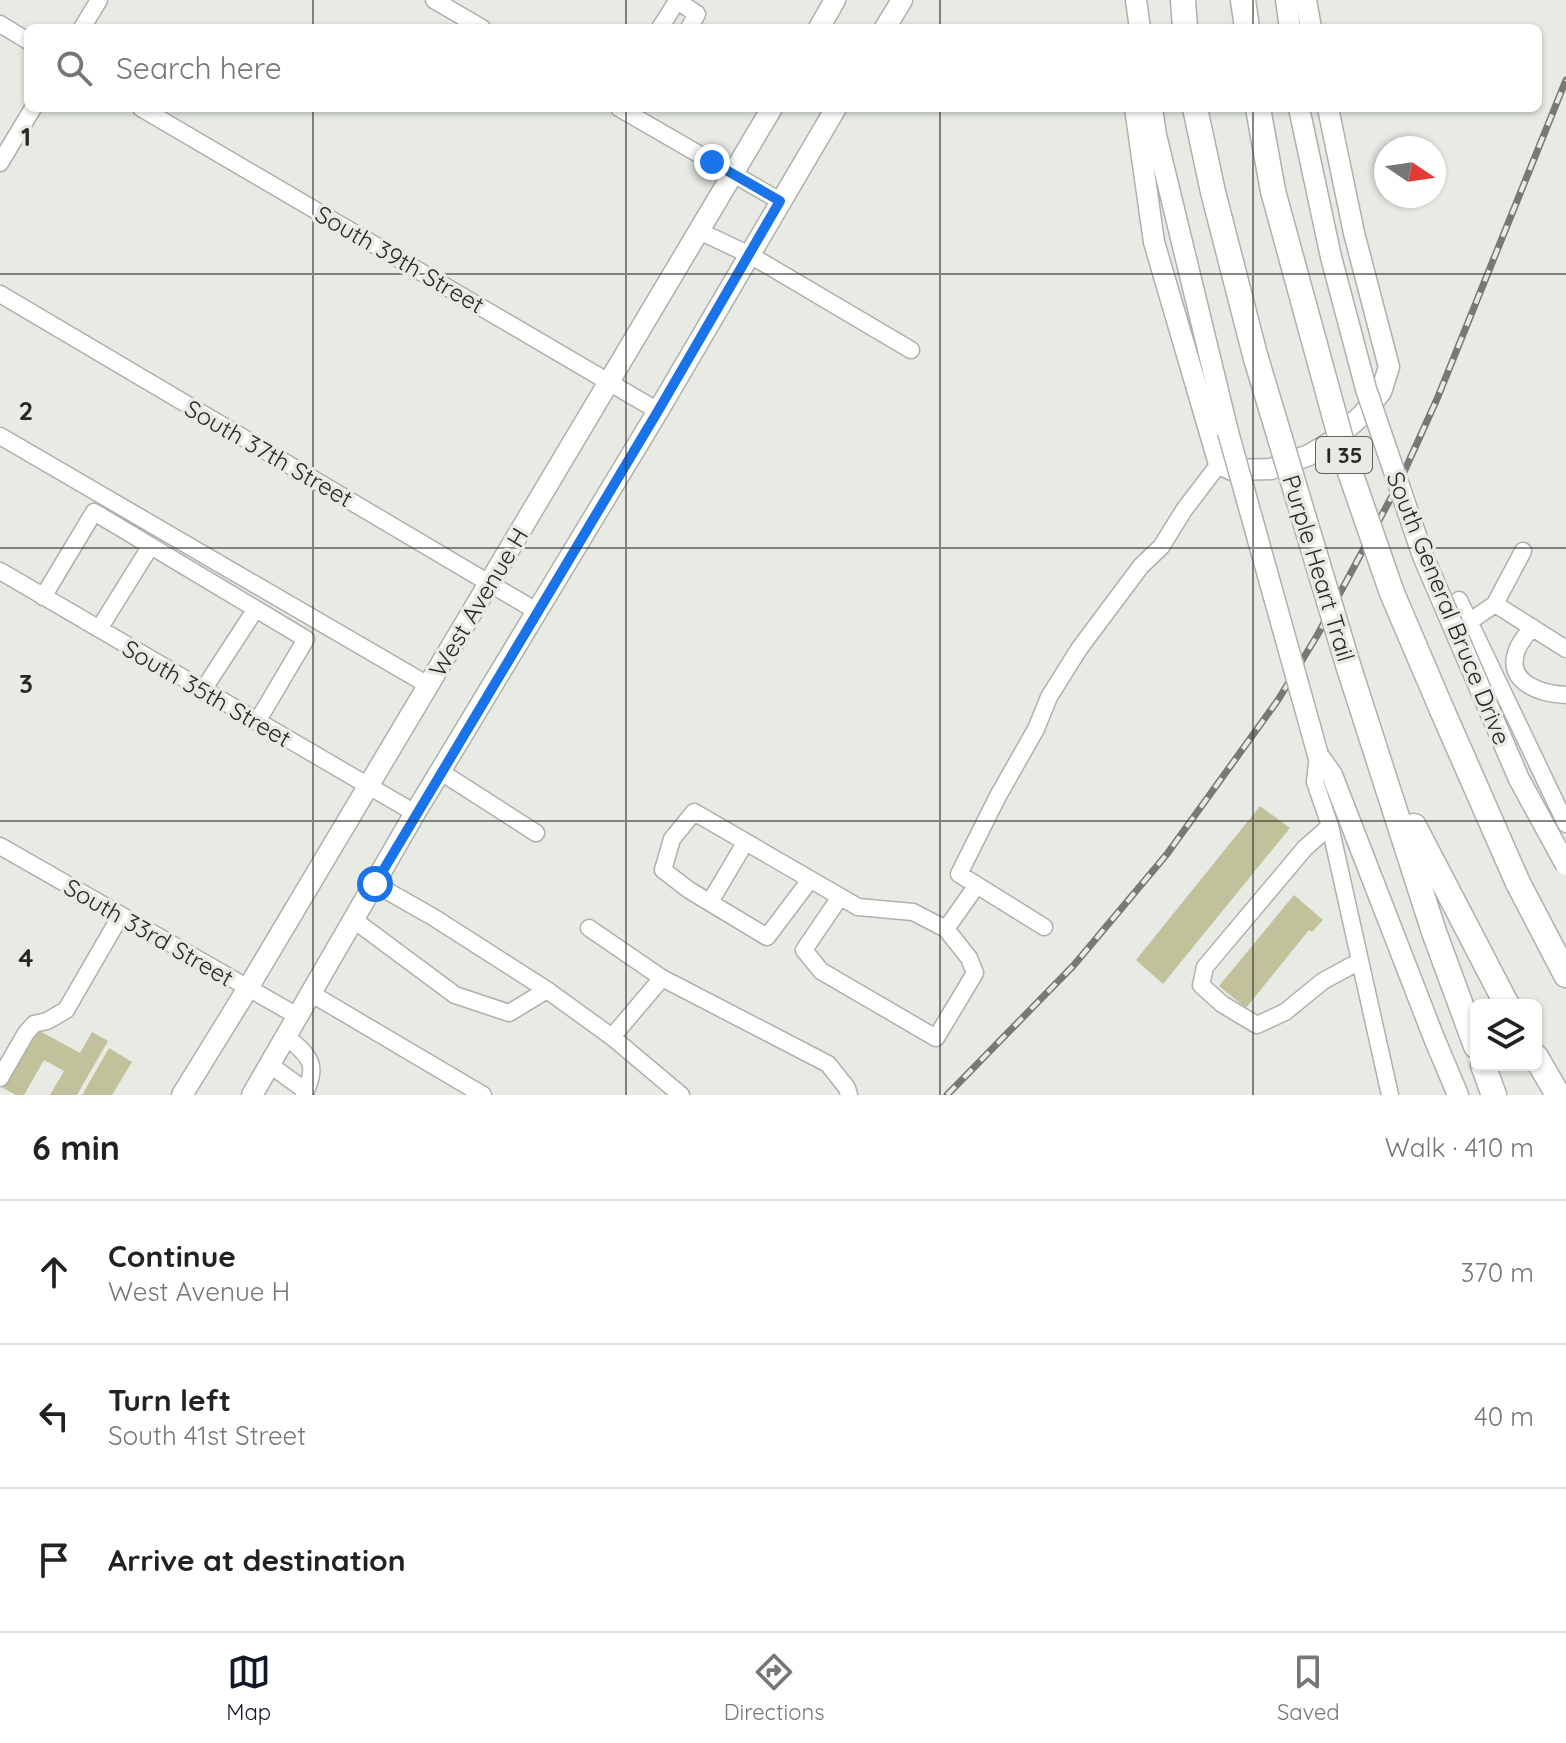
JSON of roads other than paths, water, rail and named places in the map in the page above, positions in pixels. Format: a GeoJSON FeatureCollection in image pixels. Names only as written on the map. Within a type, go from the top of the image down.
{"type":"FeatureCollection","features":[{"type":"Feature","properties":{"kind":"highway"},"geometry":{"type":"LineString","coordinates":[[1183,0],[1185,24]]}},
{"type":"Feature","properties":{"kind":"highway"},"geometry":{"type":"LineString","coordinates":[[1243,0],[1246,24]]}},
{"type":"Feature","properties":{"kind":"highway","name":"Purple Heart Trail"},"geometry":{"type":"LineString","coordinates":[[1196,112],[1255,355],[1349,668],[1420,841],[1504,999]]}},
{"type":"Feature","properties":{"kind":"highway","name":"I 35"},"geometry":{"type":"LineString","coordinates":[[1259,112],[1273,191],[1349,469],[1392,593],[1518,883],[1566,975]]}},
{"type":"Feature","properties":{"kind":"highway"},"geometry":{"type":"LineString","coordinates":[[1349,668],[1434,932],[1470,1030]]}},
{"type":"Feature","properties":{"kind":"highway"},"geometry":{"type":"LineString","coordinates":[[1518,883],[1566,948]]}},
{"type":"Feature","properties":{"kind":"highway"},"geometry":{"type":"LineString","coordinates":[[1542,1067],[1558,1095]]}},
{"type":"Feature","properties":{"kind":"highway"},"geometry":{"type":"LineString","coordinates":[[1485,1071],[1494,1095]]}},
{"type":"Feature","properties":{"kind":"main road"},"geometry":{"type":"LineString","coordinates":[[821,24],[835,0]]}},
{"type":"Feature","properties":{"kind":"main road"},"geometry":{"type":"LineString","coordinates":[[1128,0],[1129,24]]}},
{"type":"Feature","properties":{"kind":"main road"},"geometry":{"type":"LineString","coordinates":[[1136,0],[1139,24]]}},
{"type":"Feature","properties":{"kind":"main road"},"geometry":{"type":"LineString","coordinates":[[1286,0],[1289,24]]}},
{"type":"Feature","properties":{"kind":"main road"},"geometry":{"type":"LineString","coordinates":[[1306,0],[1310,24]]}},
{"type":"Feature","properties":{"kind":"main road"},"geometry":{"type":"LineString","coordinates":[[887,24],[900,1]]}},
{"type":"Feature","properties":{"kind":"main road","name":"West Avenue H"},"geometry":{"type":"LineString","coordinates":[[182,1095],[770,112]]}},
{"type":"Feature","properties":{"kind":"main road"},"geometry":{"type":"LineString","coordinates":[[252,1095],[415,813],[538,612],[834,112]]}},
{"type":"Feature","properties":{"kind":"main road"},"geometry":{"type":"LineString","coordinates":[[1136,112],[1154,242],[1219,464],[1232,470],[1271,469],[1309,455],[1334,440],[1362,415],[1381,392],[1389,367],[1354,233],[1329,112]]}},
{"type":"Feature","properties":{"kind":"main road"},"geometry":{"type":"LineString","coordinates":[[1153,112],[1228,432],[1318,755],[1332,775],[1458,1095]]}},
{"type":"Feature","properties":{"kind":"main road","name":"South General Bruce Drive"},"geometry":{"type":"LineString","coordinates":[[1300,112],[1331,257],[1366,389],[1423,556],[1519,779],[1566,865]]}},
{"type":"Feature","properties":{"kind":"main road"},"geometry":{"type":"LineString","coordinates":[[196,1072],[197,1095]]}},
{"type":"Feature","properties":{"kind":"street"},"geometry":{"type":"LineString","coordinates":[[84,24],[99,0]]}},
{"type":"Feature","properties":{"kind":"street"},"geometry":{"type":"LineString","coordinates":[[434,0],[475,24]]}},
{"type":"Feature","properties":{"kind":"street"},"geometry":{"type":"LineString","coordinates":[[662,24],[676,0],[697,14],[691,24]]}},
{"type":"Feature","properties":{"kind":"street"},"geometry":{"type":"LineString","coordinates":[[0,24],[24,39]]}},
{"type":"Feature","properties":{"kind":"street"},"geometry":{"type":"LineString","coordinates":[[0,163],[31,112]]}},
{"type":"Feature","properties":{"kind":"street","name":"South 39th Street"},"geometry":{"type":"LineString","coordinates":[[148,112],[658,411]]}},
{"type":"Feature","properties":{"kind":"street"},"geometry":{"type":"LineString","coordinates":[[631,112],[780,201]]}},
{"type":"Feature","properties":{"kind":"street"},"geometry":{"type":"LineString","coordinates":[[699,231],[750,255],[911,350]]}},
{"type":"Feature","properties":{"kind":"street","name":"South 37th Street"},"geometry":{"type":"LineString","coordinates":[[0,294],[538,612]]}},
{"type":"Feature","properties":{"kind":"street"},"geometry":{"type":"LineString","coordinates":[[0,436],[428,685]]}},
{"type":"Feature","properties":{"kind":"street"},"geometry":{"type":"LineString","coordinates":[[1044,927],[959,874],[1036,729],[1049,697],[1100,618],[1141,566],[1161,547],[1219,464]]}},
{"type":"Feature","properties":{"kind":"street"},"geometry":{"type":"LineString","coordinates":[[43,597],[94,512],[306,639]]}},
{"type":"Feature","properties":{"kind":"street"},"geometry":{"type":"LineString","coordinates":[[99,629],[150,547]]}},
{"type":"Feature","properties":{"kind":"street"},"geometry":{"type":"LineString","coordinates":[[1469,622],[1495,604],[1523,551]]}},
{"type":"Feature","properties":{"kind":"street","name":"South 35th Street"},"geometry":{"type":"LineString","coordinates":[[0,571],[415,813]]}},
{"type":"Feature","properties":{"kind":"street","name":"South General Bruce Drive"},"geometry":{"type":"LineString","coordinates":[[1459,600],[1566,824]]}},
{"type":"Feature","properties":{"kind":"street"},"geometry":{"type":"LineString","coordinates":[[1495,604],[1566,649]]}},
{"type":"Feature","properties":{"kind":"street"},"geometry":{"type":"LineString","coordinates":[[203,690],[255,610]]}},
{"type":"Feature","properties":{"kind":"street"},"geometry":{"type":"LineString","coordinates":[[257,722],[318,621]]}},
{"type":"Feature","properties":{"kind":"street"},"geometry":{"type":"LineString","coordinates":[[1532,627],[1515,655],[1515,668],[1520,680],[1533,690],[1566,695]]}},
{"type":"Feature","properties":{"kind":"street"},"geometry":{"type":"LineString","coordinates":[[1318,755],[1315,782],[1330,826],[1388,1093]]}},
{"type":"Feature","properties":{"kind":"street"},"geometry":{"type":"LineString","coordinates":[[441,772],[536,833]]}},
{"type":"Feature","properties":{"kind":"street"},"geometry":{"type":"LineString","coordinates":[[1557,806],[1566,790]]}},
{"type":"Feature","properties":{"kind":"street"},"geometry":{"type":"LineString","coordinates":[[810,880],[767,937],[689,890],[663,870],[672,839],[694,812],[858,907],[913,912],[946,929],[969,958],[975,973],[936,1038],[821,971],[804,950],[840,897]]}},
{"type":"Feature","properties":{"kind":"street"},"geometry":{"type":"LineString","coordinates":[[1330,826],[1305,848],[1205,967],[1201,985],[1222,1004],[1257,1025],[1285,1012],[1323,981],[1360,961]]}},
{"type":"Feature","properties":{"kind":"street"},"geometry":{"type":"LineString","coordinates":[[710,902],[745,843]]}},
{"type":"Feature","properties":{"kind":"street","name":"South 33rd Street"},"geometry":{"type":"LineString","coordinates":[[0,846],[299,1017]]}},
{"type":"Feature","properties":{"kind":"street"},"geometry":{"type":"LineString","coordinates":[[375,884],[547,990],[612,1037],[681,1095]]}},
{"type":"Feature","properties":{"kind":"street"},"geometry":{"type":"LineString","coordinates":[[946,929],[977,885]]}},
{"type":"Feature","properties":{"kind":"street"},"geometry":{"type":"LineString","coordinates":[[0,1078],[34,1024],[47,1021],[66,1010],[121,915]]}},
{"type":"Feature","properties":{"kind":"street"},"geometry":{"type":"LineString","coordinates":[[354,920],[455,995],[509,1013],[547,990]]}},
{"type":"Feature","properties":{"kind":"street"},"geometry":{"type":"LineString","coordinates":[[589,928],[662,978],[828,1064],[849,1095]]}},
{"type":"Feature","properties":{"kind":"street"},"geometry":{"type":"LineString","coordinates":[[612,1037],[662,978]]}},
{"type":"Feature","properties":{"kind":"street"},"geometry":{"type":"LineString","coordinates":[[312,994],[483,1095]]}},
{"type":"Feature","properties":{"kind":"street"},"geometry":{"type":"LineString","coordinates":[[270,1065],[305,1093],[313,1074],[312,1064],[303,1050],[287,1037]]}},
{"type":"Feature","properties":{"kind":"railway"},"geometry":{"type":"LineString","coordinates":[[947,1095],[1074,965],[1167,854],[1278,700],[1318,634],[1399,483],[1437,399],[1566,80]]}}]}
